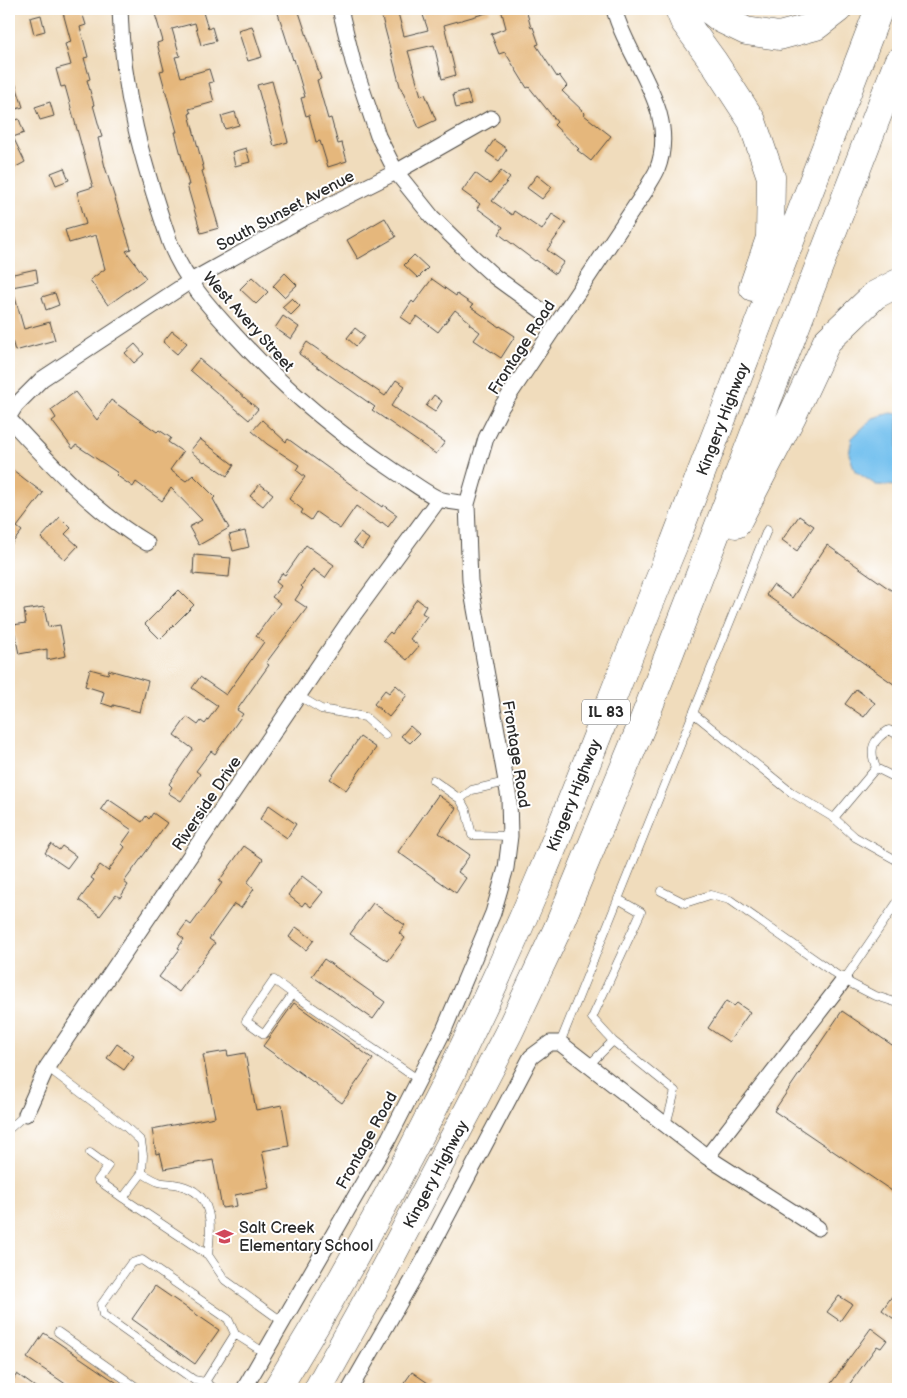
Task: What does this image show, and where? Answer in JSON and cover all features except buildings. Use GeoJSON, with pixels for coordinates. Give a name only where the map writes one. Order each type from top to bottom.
{"type":"FeatureCollection","features":[{"type":"Feature","properties":{"kind":"highway"},"geometry":{"type":"LineString","coordinates":[[674,544],[694,456],[770,238],[771,177],[752,121],[713,61],[684,22],[679,9]]}},
{"type":"Feature","properties":{"kind":"highway"},"geometry":{"type":"LineString","coordinates":[[708,9],[721,19],[746,31],[779,36],[816,26],[838,9]]}},
{"type":"Feature","properties":{"kind":"highway","name":"Kingery Highway"},"geometry":{"type":"LineString","coordinates":[[277,1389],[308,1339],[407,1160],[493,982],[544,868],[639,627],[674,544],[878,9]]}},
{"type":"Feature","properties":{"kind":"highway","name":"Kingery Highway"},"geometry":{"type":"LineString","coordinates":[[318,1389],[376,1285],[509,1032],[557,930],[641,727],[898,62]]}},
{"type":"Feature","properties":{"kind":"highway"},"geometry":{"type":"LineString","coordinates":[[641,727],[724,547],[792,416],[827,341],[875,295],[898,283]]}},
{"type":"Feature","properties":{"kind":"street","name":"West Avery Street"},"geometry":{"type":"LineString","coordinates":[[120,9],[125,75],[140,150],[175,258],[189,282],[218,317],[286,388],[349,439],[439,499],[467,504]]}},
{"type":"Feature","properties":{"kind":"street"},"geometry":{"type":"LineString","coordinates":[[340,9],[368,109],[378,136],[396,172],[432,216],[473,257],[495,277],[542,311]]}},
{"type":"Feature","properties":{"kind":"street","name":"Frontage Road"},"geometry":{"type":"LineString","coordinates":[[244,1389],[389,1138],[419,1080],[444,1030],[493,913],[506,868],[510,836],[509,798],[470,581],[467,504],[486,438],[502,406],[646,190],[657,169],[662,146],[661,121],[655,98],[627,42],[614,9]]}},
{"type":"Feature","properties":{"kind":"street","name":"South Sunset Avenue"},"geometry":{"type":"LineString","coordinates":[[9,418],[16,404],[42,379],[189,282],[302,219],[396,172],[491,118]]}},
{"type":"Feature","properties":{"kind":"street"},"geometry":{"type":"LineString","coordinates":[[9,418],[71,485],[128,532],[147,543]]}},
{"type":"Feature","properties":{"kind":"street","name":"Riverside Drive"},"geometry":{"type":"LineString","coordinates":[[26,1114],[47,1067],[347,624],[439,499]]}},
{"type":"Feature","properties":{"kind":"street"},"geometry":{"type":"LineString","coordinates":[[707,1157],[844,980]]}},
{"type":"Feature","properties":{"kind":"street"},"geometry":{"type":"LineString","coordinates":[[350,1389],[424,1260],[531,1057],[550,1042],[560,1043],[707,1157],[818,1228]]}},
{"type":"Feature","properties":{"kind":"lane"},"geometry":{"type":"LineString","coordinates":[[560,1043],[767,530]]}},
{"type":"Feature","properties":{"kind":"lane"},"geometry":{"type":"LineString","coordinates":[[299,696],[321,709],[365,717],[385,735]]}},
{"type":"Feature","properties":{"kind":"lane"},"geometry":{"type":"LineString","coordinates":[[693,713],[792,793],[834,818],[855,837],[898,861]]}},
{"type":"Feature","properties":{"kind":"lane"},"geometry":{"type":"LineString","coordinates":[[898,735],[889,730],[877,737],[872,748],[873,761],[876,768],[898,779]]}},
{"type":"Feature","properties":{"kind":"lane"},"geometry":{"type":"LineString","coordinates":[[834,818],[876,768]]}},
{"type":"Feature","properties":{"kind":"lane"},"geometry":{"type":"LineString","coordinates":[[433,780],[460,799],[466,810],[472,835],[510,836]]}},
{"type":"Feature","properties":{"kind":"lane"},"geometry":{"type":"LineString","coordinates":[[460,799],[472,790],[506,782]]}},
{"type":"Feature","properties":{"kind":"lane"},"geometry":{"type":"LineString","coordinates":[[662,890],[685,903],[710,894],[730,900],[844,980],[873,996],[898,1002]]}},
{"type":"Feature","properties":{"kind":"lane"},"geometry":{"type":"LineString","coordinates":[[618,899],[641,912],[592,1018],[613,1041],[675,1091],[666,1125]]}},
{"type":"Feature","properties":{"kind":"lane"},"geometry":{"type":"LineString","coordinates":[[844,980],[898,901]]}},
{"type":"Feature","properties":{"kind":"lane"},"geometry":{"type":"LineString","coordinates":[[293,994],[264,1034],[246,1021],[274,980],[419,1080]]}},
{"type":"Feature","properties":{"kind":"lane"},"geometry":{"type":"LineString","coordinates":[[589,1065],[613,1041]]}},
{"type":"Feature","properties":{"kind":"lane"},"geometry":{"type":"LineString","coordinates":[[47,1067],[126,1126],[141,1141],[143,1156],[142,1172],[123,1198]]}},
{"type":"Feature","properties":{"kind":"lane","name":"Riverside Drive"},"geometry":{"type":"LineString","coordinates":[[9,1130],[26,1114]]}},
{"type":"Feature","properties":{"kind":"lane"},"geometry":{"type":"LineString","coordinates":[[90,1153],[108,1166],[98,1180],[208,1255],[225,1280],[283,1322]]}},
{"type":"Feature","properties":{"kind":"lane"},"geometry":{"type":"LineString","coordinates":[[142,1172],[157,1181],[179,1185],[195,1191],[206,1206],[211,1226],[208,1255]]}},
{"type":"Feature","properties":{"kind":"lane"},"geometry":{"type":"LineString","coordinates":[[216,1389],[205,1382],[194,1380],[103,1315],[101,1305],[131,1263],[142,1260],[228,1319],[235,1334],[265,1354]]}},
{"type":"Feature","properties":{"kind":"lane"},"geometry":{"type":"LineString","coordinates":[[58,1332],[139,1389]]}},
{"type":"Feature","properties":{"kind":"lane"},"geometry":{"type":"LineString","coordinates":[[205,1382],[235,1334]]}},
{"type":"Feature","properties":{"kind":"water"},"geometry":{"type":"Polygon","coordinates":[[[891,413],[898,414],[898,486],[876,485],[855,471],[849,454],[852,438],[873,418],[891,413]]]}},
{"type":"Feature","properties":{"kind":"place","name":"Salt Creek Elementary School"},"geometry":{"type":"Point","coordinates":[225,1236]}}]}
